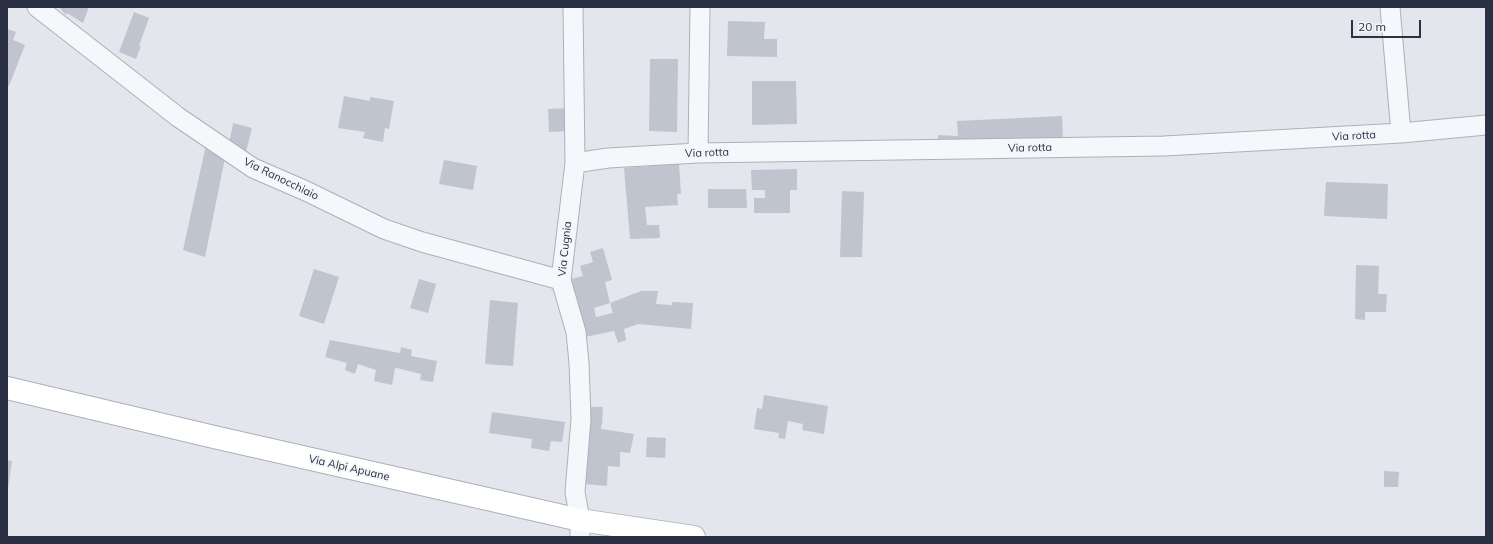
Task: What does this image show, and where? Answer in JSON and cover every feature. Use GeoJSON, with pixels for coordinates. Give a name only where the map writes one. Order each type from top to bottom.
{"type":"FeatureCollection","features":[{"type":"Feature","properties":{"kind":"main road","name":"Via Alpi Apuane"},"geometry":{"type":"LineString","coordinates":[[7,388],[222,439],[580,528],[694,537]]}},
{"type":"Feature","properties":{"kind":"street","name":"Via Ranocchiaio"},"geometry":{"type":"LineString","coordinates":[[37,7],[178,117],[253,168],[306,191],[384,229],[422,242],[561,280]]}},
{"type":"Feature","properties":{"kind":"street","name":"Via Cugnia"},"geometry":{"type":"LineString","coordinates":[[573,7],[575,163],[561,280],[576,332],[579,363],[581,419],[575,492],[580,528]]}},
{"type":"Feature","properties":{"kind":"street"},"geometry":{"type":"LineString","coordinates":[[698,153],[700,7]]}},
{"type":"Feature","properties":{"kind":"street"},"geometry":{"type":"LineString","coordinates":[[1390,7],[1401,133]]}},
{"type":"Feature","properties":{"kind":"street","name":"Via rotta"},"geometry":{"type":"LineString","coordinates":[[575,163],[608,158],[698,153],[1164,146],[1401,133],[1486,125]]}},
{"type":"Feature","properties":{"kind":"building"},"geometry":{"type":"Polygon","coordinates":[[[59,7],[89,7],[83,23],[67,13],[66,15],[59,7]]]}},
{"type":"Feature","properties":{"kind":"building"},"geometry":{"type":"Polygon","coordinates":[[[134,12],[149,18],[136,59],[119,52],[134,12]]]}},
{"type":"Feature","properties":{"kind":"building"},"geometry":{"type":"Polygon","coordinates":[[[728,21],[765,22],[764,39],[777,39],[777,57],[727,56],[728,21]]]}},
{"type":"Feature","properties":{"kind":"building"},"geometry":{"type":"Polygon","coordinates":[[[7,29],[16,32],[13,40],[25,45],[9,86],[7,85],[7,29]]]}},
{"type":"Feature","properties":{"kind":"building"},"geometry":{"type":"Polygon","coordinates":[[[650,59],[678,59],[677,132],[649,131],[650,59]]]}},
{"type":"Feature","properties":{"kind":"building"},"geometry":{"type":"Polygon","coordinates":[[[752,81],[796,81],[797,124],[752,125],[752,81]]]}},
{"type":"Feature","properties":{"kind":"building"},"geometry":{"type":"Polygon","coordinates":[[[344,96],[370,101],[370,97],[394,101],[389,129],[385,128],[383,142],[363,138],[365,132],[338,128],[344,96]]]}},
{"type":"Feature","properties":{"kind":"building"},"geometry":{"type":"Polygon","coordinates":[[[567,108],[568,131],[549,132],[548,109],[567,108]]]}},
{"type":"Feature","properties":{"kind":"building"},"geometry":{"type":"Polygon","coordinates":[[[1062,116],[1063,140],[938,144],[938,135],[958,136],[957,121],[1062,116]]]}},
{"type":"Feature","properties":{"kind":"building"},"geometry":{"type":"Polygon","coordinates":[[[233,123],[252,128],[246,152],[229,145],[233,123]]]}},
{"type":"Feature","properties":{"kind":"building"},"geometry":{"type":"Polygon","coordinates":[[[206,145],[225,158],[205,257],[183,250],[206,145]]]}},
{"type":"Feature","properties":{"kind":"building"},"geometry":{"type":"Polygon","coordinates":[[[444,160],[477,166],[473,190],[439,184],[444,160]]]}},
{"type":"Feature","properties":{"kind":"building"},"geometry":{"type":"Polygon","coordinates":[[[679,164],[681,194],[677,194],[678,205],[645,207],[647,225],[659,225],[660,238],[630,239],[624,168],[679,164]]]}},
{"type":"Feature","properties":{"kind":"building"},"geometry":{"type":"Polygon","coordinates":[[[797,169],[797,190],[790,190],[790,213],[754,213],[754,198],[765,198],[765,190],[752,190],[751,170],[797,169]]]}},
{"type":"Feature","properties":{"kind":"building"},"geometry":{"type":"Polygon","coordinates":[[[1326,182],[1388,184],[1387,219],[1324,216],[1326,182]]]}},
{"type":"Feature","properties":{"kind":"building"},"geometry":{"type":"Polygon","coordinates":[[[708,189],[746,189],[747,208],[708,208],[708,189]]]}},
{"type":"Feature","properties":{"kind":"building"},"geometry":{"type":"Polygon","coordinates":[[[842,191],[864,192],[862,257],[840,257],[842,191]]]}},
{"type":"Feature","properties":{"kind":"building"},"geometry":{"type":"Polygon","coordinates":[[[603,248],[612,280],[605,282],[610,303],[641,291],[658,291],[656,304],[672,305],[672,302],[693,303],[691,329],[638,324],[624,329],[626,340],[618,343],[614,331],[585,337],[571,279],[583,276],[580,266],[593,262],[590,252],[603,248]],[[610,303],[594,308],[596,317],[613,313],[610,303]]]}},
{"type":"Feature","properties":{"kind":"building"},"geometry":{"type":"Polygon","coordinates":[[[1356,265],[1379,266],[1378,294],[1387,294],[1386,312],[1365,312],[1365,320],[1355,319],[1356,265]]]}},
{"type":"Feature","properties":{"kind":"building"},"geometry":{"type":"Polygon","coordinates":[[[314,269],[339,277],[324,324],[299,316],[314,269]]]}},
{"type":"Feature","properties":{"kind":"building"},"geometry":{"type":"Polygon","coordinates":[[[419,279],[436,284],[428,313],[410,308],[419,279]]]}},
{"type":"Feature","properties":{"kind":"building"},"geometry":{"type":"Polygon","coordinates":[[[490,300],[518,303],[513,366],[485,364],[490,300]]]}},
{"type":"Feature","properties":{"kind":"building"},"geometry":{"type":"Polygon","coordinates":[[[330,340],[400,353],[401,347],[412,350],[411,356],[437,361],[433,382],[420,380],[421,374],[397,368],[395,368],[392,385],[374,381],[376,370],[358,364],[355,374],[345,370],[347,363],[325,357],[330,340]]]}},
{"type":"Feature","properties":{"kind":"building"},"geometry":{"type":"Polygon","coordinates":[[[764,395],[828,406],[824,434],[802,430],[803,424],[788,421],[785,439],[778,438],[779,433],[754,429],[757,408],[762,409],[764,395]]]}},
{"type":"Feature","properties":{"kind":"building"},"geometry":{"type":"Polygon","coordinates":[[[587,407],[603,407],[601,429],[634,434],[630,453],[620,452],[620,467],[608,466],[607,486],[585,484],[587,407]]]}},
{"type":"Feature","properties":{"kind":"building"},"geometry":{"type":"Polygon","coordinates":[[[492,412],[565,422],[562,442],[551,441],[549,451],[531,448],[532,439],[489,433],[492,412]]]}},
{"type":"Feature","properties":{"kind":"building"},"geometry":{"type":"Polygon","coordinates":[[[647,437],[666,438],[665,458],[646,457],[647,437]]]}},
{"type":"Feature","properties":{"kind":"building"},"geometry":{"type":"Polygon","coordinates":[[[7,460],[12,461],[8,489],[7,489],[7,460]]]}},
{"type":"Feature","properties":{"kind":"building"},"geometry":{"type":"Polygon","coordinates":[[[1384,471],[1399,472],[1398,487],[1384,487],[1384,471]]]}}]}
